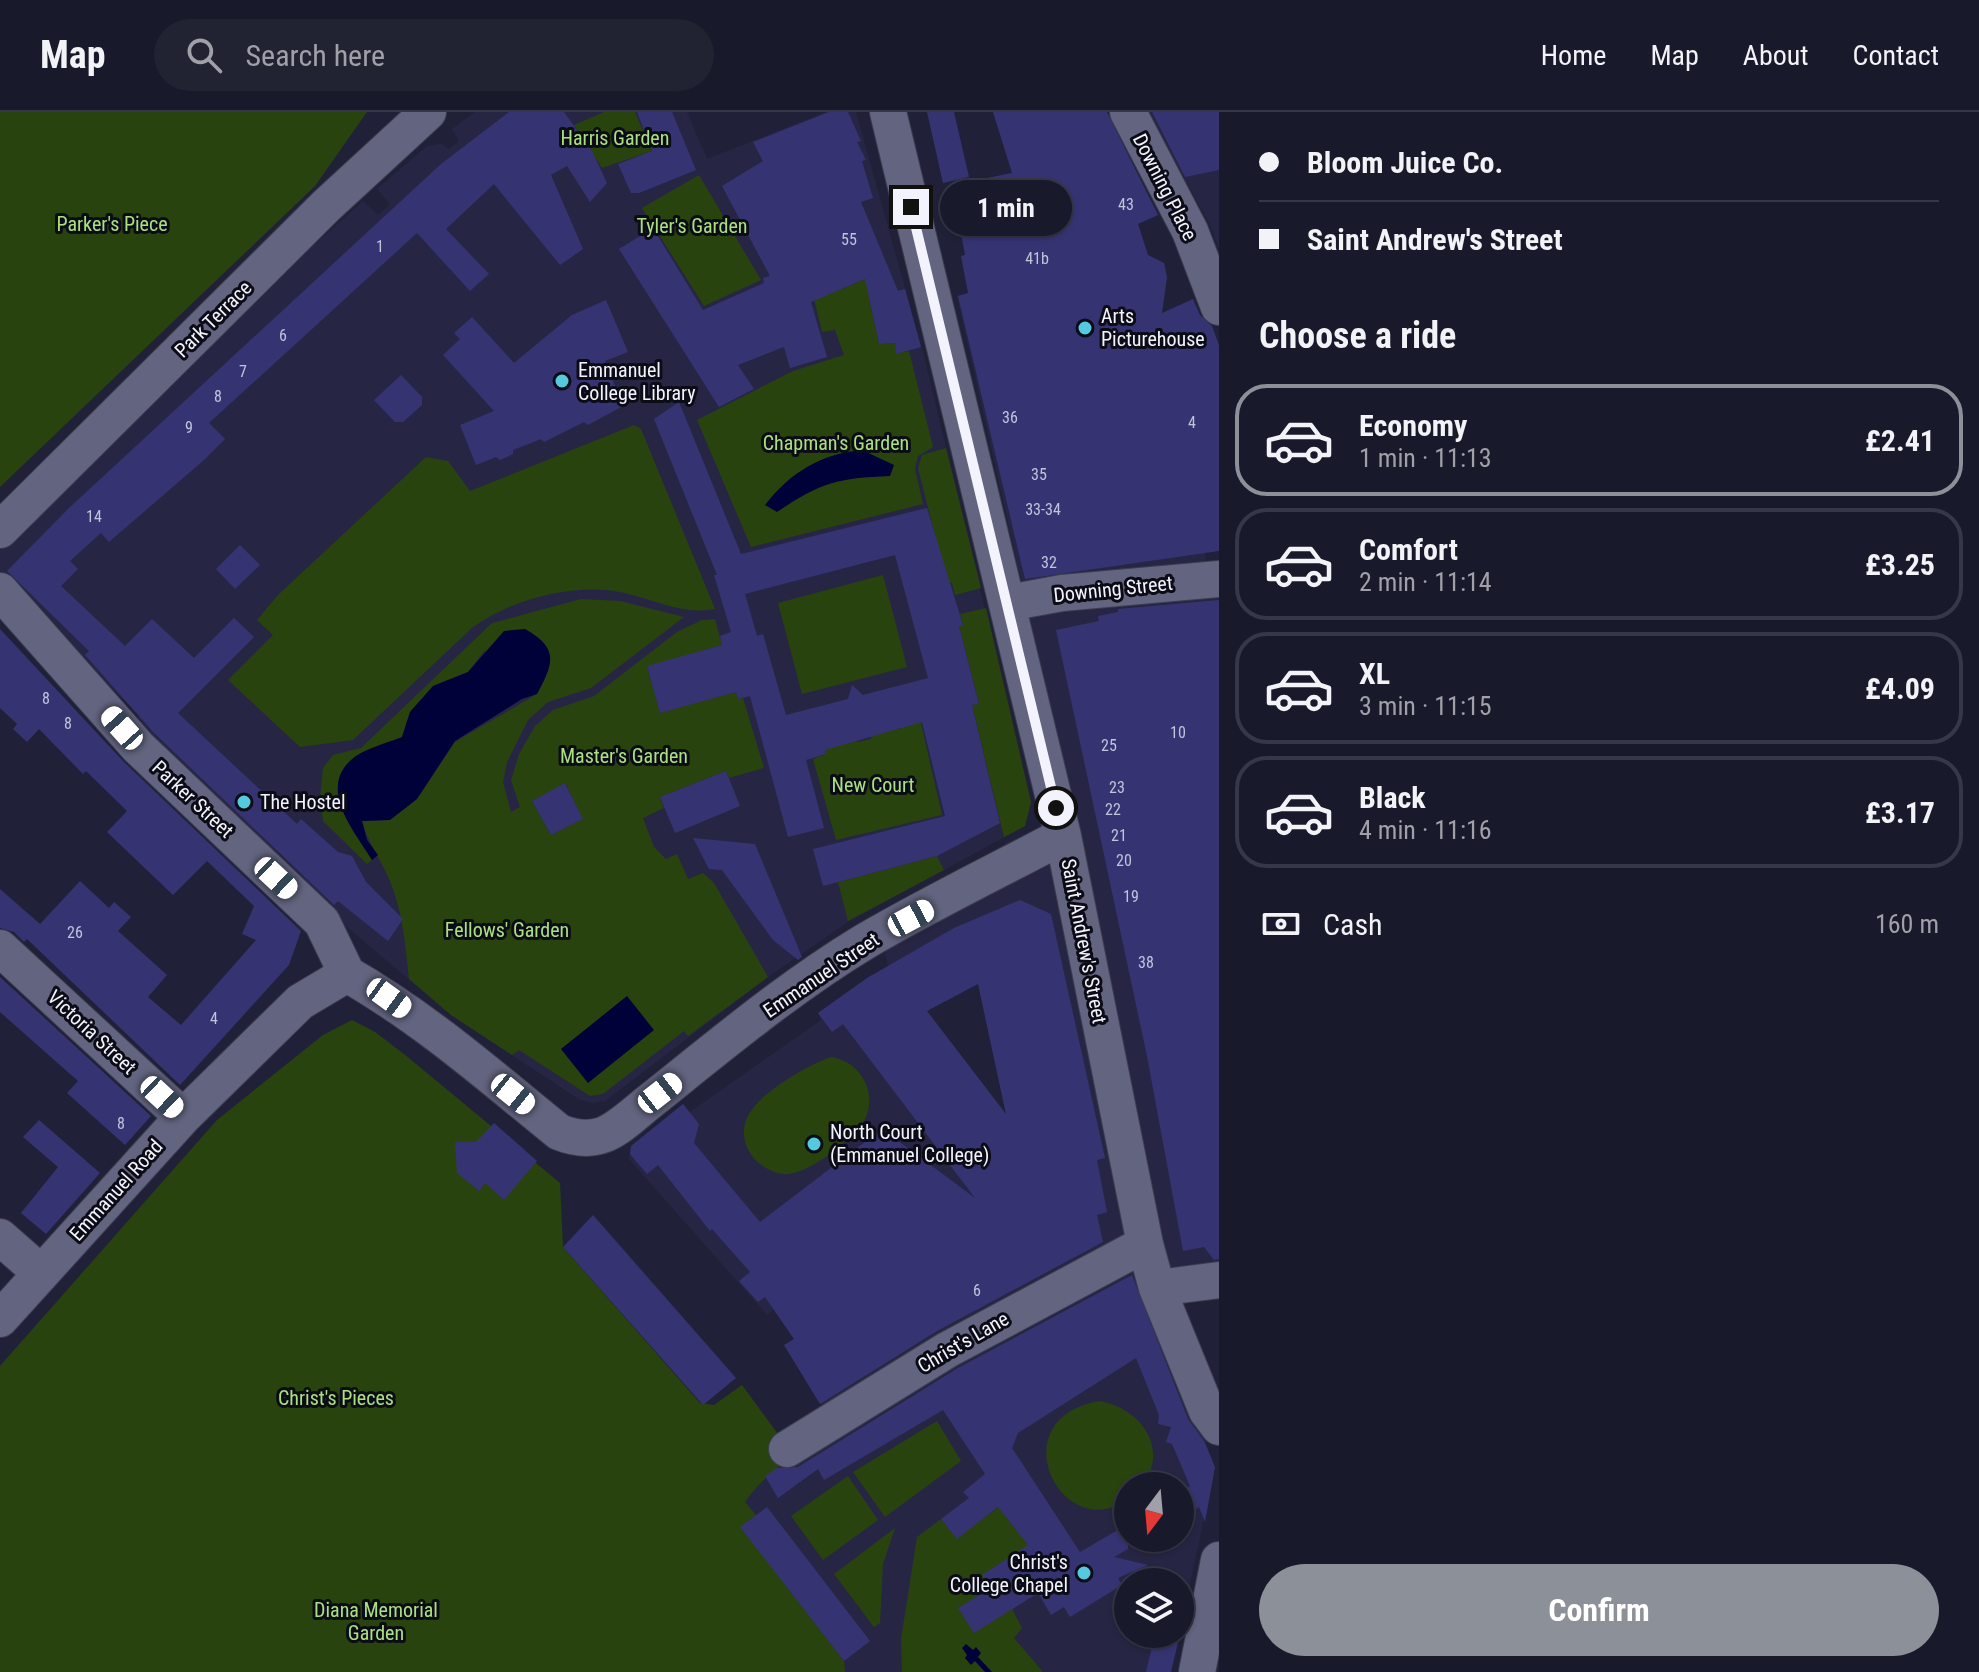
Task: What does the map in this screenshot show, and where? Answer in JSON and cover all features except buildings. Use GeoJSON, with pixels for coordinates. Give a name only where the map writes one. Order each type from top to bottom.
{"type":"FeatureCollection","features":[{"type":"Feature","properties":{"kind":"street","name":"Park Terrace"},"geometry":{"type":"LineString","coordinates":[[0,530],[326,206],[428,112]]}},
{"type":"Feature","properties":{"kind":"street","name":"Downing Place"},"geometry":{"type":"LineString","coordinates":[[1128,112],[1190,231],[1219,307]]}},
{"type":"Feature","properties":{"kind":"street","name":"Saint Andrew's Street"},"geometry":{"type":"LineString","coordinates":[[888,114],[1063,836],[1145,1244],[1157,1288],[1207,1411],[1219,1427]]}},
{"type":"Feature","properties":{"kind":"street","name":"Downing Street"},"geometry":{"type":"LineString","coordinates":[[1008,603],[1062,593],[1219,579]]}},
{"type":"Feature","properties":{"kind":"street","name":"Parker Street"},"geometry":{"type":"LineString","coordinates":[[0,591],[138,747],[322,922],[347,974]]}},
{"type":"Feature","properties":{"kind":"street","name":"Emmanuel Street"},"geometry":{"type":"LineString","coordinates":[[347,974],[389,998],[443,1037],[559,1132],[578,1140],[595,1140],[613,1130],[707,1056],[864,943],[1063,836]]}},
{"type":"Feature","properties":{"kind":"street","name":"Victoria Street"},"geometry":{"type":"LineString","coordinates":[[0,948],[183,1117]]}},
{"type":"Feature","properties":{"kind":"street","name":"Emmanuel Road"},"geometry":{"type":"LineString","coordinates":[[0,1319],[183,1117],[300,1002],[347,974]]}},
{"type":"Feature","properties":{"kind":"street"},"geometry":{"type":"LineString","coordinates":[[0,1237],[41,1273]]}},
{"type":"Feature","properties":{"kind":"street","name":"Christ's Lane"},"geometry":{"type":"LineString","coordinates":[[787,1449],[947,1350],[1145,1244]]}},
{"type":"Feature","properties":{"kind":"street"},"geometry":{"type":"LineString","coordinates":[[1157,1288],[1219,1280]]}},
{"type":"Feature","properties":{"kind":"street"},"geometry":{"type":"LineString","coordinates":[[1197,1672],[1219,1560]]}},
{"type":"Feature","properties":{"kind":"shaded area"},"geometry":{"type":"Polygon","coordinates":[[[475,112],[687,112],[707,159],[826,112],[856,112],[925,360],[1031,802],[1025,826],[848,922],[768,977],[605,1101],[593,1103],[580,1100],[451,1015],[328,911],[136,722],[139,715],[0,579],[0,548],[217,332],[363,201],[378,215],[390,204],[377,189],[427,146],[442,144],[449,149],[459,141],[452,129],[475,112]]]}},
{"type":"Feature","properties":{"kind":"shaded area"},"geometry":{"type":"Polygon","coordinates":[[[1148,112],[1219,112],[1219,249],[1211,227],[1148,112]]]}},
{"type":"Feature","properties":{"kind":"shaded area"},"geometry":{"type":"Polygon","coordinates":[[[1056,275],[1196,472],[1210,596],[1219,596],[1219,1277],[1168,1268],[1189,1414],[1194,1426],[1198,1425],[1201,1430],[1215,1467],[1193,1568],[1114,1568],[1114,1648],[1176,1648],[1171,1672],[618,1672],[753,1489],[765,1476],[806,1448],[824,1410],[784,1345],[794,1339],[779,1317],[813,1278],[767,1315],[629,1159],[631,1146],[683,1104],[690,1112],[821,1020],[818,1013],[873,974],[998,1142],[956,1175],[1011,1138],[985,1017],[1011,1011],[1003,971],[924,1012],[888,967],[884,946],[1079,837],[957,296],[1056,275]]]}},
{"type":"Feature","properties":{"kind":"shaded area"},"geometry":{"type":"Polygon","coordinates":[[[862,450],[894,465],[890,476],[856,478],[830,484],[805,494],[777,512],[765,505],[785,483],[807,467],[833,456],[862,450]]]}},
{"type":"Feature","properties":{"kind":"shaded area"},"geometry":{"type":"Polygon","coordinates":[[[525,629],[544,643],[550,657],[550,665],[537,694],[522,699],[455,741],[417,799],[390,820],[362,821],[367,840],[378,855],[372,860],[343,811],[338,784],[342,772],[351,760],[362,753],[402,737],[410,712],[433,686],[468,672],[504,631],[525,629]]]}},
{"type":"Feature","properties":{"kind":"shaded area"},"geometry":{"type":"Polygon","coordinates":[[[627,996],[654,1030],[588,1083],[561,1049],[627,996]]]}},
{"type":"Feature","properties":{"kind":"shaded area"},"geometry":{"type":"Polygon","coordinates":[[[966,1644],[973,1650],[976,1647],[981,1653],[978,1657],[992,1672],[985,1672],[975,1661],[971,1665],[962,1648],[966,1644]]]}},
{"type":"Feature","properties":{"kind":"green space","name":"Parker's Piece"},"geometry":{"type":"Polygon","coordinates":[[[0,112],[367,112],[315,186],[0,487],[0,112]]]}},
{"type":"Feature","properties":{"kind":"green space","name":"Harris Garden"},"geometry":{"type":"Polygon","coordinates":[[[604,112],[635,112],[652,151],[602,168],[574,125],[604,112]]]}},
{"type":"Feature","properties":{"kind":"green space","name":"Tyler's Garden"},"geometry":{"type":"Polygon","coordinates":[[[699,175],[761,280],[704,306],[642,208],[699,175]]]}},
{"type":"Feature","properties":{"kind":"green space","name":"Chapman's Garden"},"geometry":{"type":"Polygon","coordinates":[[[831,262],[842,289],[886,270],[869,298],[879,344],[895,343],[897,353],[909,351],[933,447],[918,456],[915,469],[923,504],[751,547],[697,420],[793,371],[844,355],[835,330],[822,332],[806,266],[831,262]]]}},
{"type":"Feature","properties":{"kind":"green space"},"geometry":{"type":"Polygon","coordinates":[[[634,425],[641,429],[715,609],[680,608],[606,590],[566,592],[525,601],[473,627],[353,740],[300,747],[228,680],[273,635],[257,620],[278,595],[426,457],[448,461],[470,491],[634,425]]]}},
{"type":"Feature","properties":{"kind":"green space"},"geometry":{"type":"Polygon","coordinates":[[[946,448],[981,588],[955,595],[952,583],[947,583],[918,468],[922,455],[946,448]]]}},
{"type":"Feature","properties":{"kind":"green space"},"geometry":{"type":"Polygon","coordinates":[[[883,575],[907,667],[802,694],[778,603],[883,575]]]}},
{"type":"Feature","properties":{"kind":"green space"},"geometry":{"type":"Polygon","coordinates":[[[581,599],[620,601],[684,617],[591,688],[548,702],[528,720],[507,762],[503,782],[511,812],[520,807],[511,780],[519,754],[535,726],[553,710],[594,696],[677,632],[702,620],[715,619],[722,645],[647,667],[660,712],[736,692],[738,699],[743,698],[764,768],[729,778],[726,771],[660,797],[664,808],[643,818],[654,847],[666,859],[677,854],[688,879],[703,873],[714,883],[768,977],[688,1036],[684,1031],[603,1094],[590,1096],[519,1050],[512,1055],[451,1015],[409,979],[397,903],[362,821],[390,820],[417,799],[455,742],[537,694],[485,650],[468,672],[433,686],[410,712],[402,737],[376,748],[342,810],[372,860],[367,864],[323,821],[320,799],[323,768],[333,755],[361,748],[492,623],[581,599]],[[566,784],[532,801],[551,835],[582,819],[566,784]]]}},
{"type":"Feature","properties":{"kind":"green space"},"geometry":{"type":"Polygon","coordinates":[[[986,608],[1031,802],[1025,826],[1004,837],[972,705],[979,703],[959,626],[963,624],[960,614],[986,608]]]}},
{"type":"Feature","properties":{"kind":"green space","name":"New Court"},"geometry":{"type":"Polygon","coordinates":[[[920,719],[942,815],[836,840],[813,759],[826,754],[823,744],[853,736],[857,742],[871,739],[872,731],[900,729],[901,724],[920,719]]]}},
{"type":"Feature","properties":{"kind":"green space"},"geometry":{"type":"Polygon","coordinates":[[[937,856],[944,870],[848,921],[838,882],[937,856]]]}},
{"type":"Feature","properties":{"kind":"green space","name":"Christ's Pieces"},"geometry":{"type":"Polygon","coordinates":[[[352,1020],[375,1032],[404,1054],[560,1183],[563,1247],[700,1403],[714,1405],[742,1385],[794,1456],[750,1495],[745,1502],[756,1515],[741,1527],[844,1661],[845,1672],[0,1672],[0,1366],[217,1120],[323,1035],[352,1020]]]}},
{"type":"Feature","properties":{"kind":"green space"},"geometry":{"type":"Polygon","coordinates":[[[831,1057],[850,1064],[863,1078],[869,1097],[866,1117],[842,1145],[817,1163],[783,1174],[763,1166],[745,1142],[746,1121],[751,1111],[788,1079],[831,1057]]]}},
{"type":"Feature","properties":{"kind":"green space"},"geometry":{"type":"Polygon","coordinates":[[[1099,1401],[1114,1405],[1138,1421],[1152,1444],[1150,1472],[1114,1472],[1114,1505],[1103,1509],[1081,1506],[1063,1493],[1050,1474],[1046,1452],[1052,1430],[1069,1412],[1099,1401]]]}},
{"type":"Feature","properties":{"kind":"green space"},"geometry":{"type":"Polygon","coordinates":[[[937,1421],[961,1461],[885,1517],[853,1472],[937,1421]]]}},
{"type":"Feature","properties":{"kind":"green space"},"geometry":{"type":"Polygon","coordinates":[[[848,1476],[878,1520],[823,1560],[791,1516],[848,1476]]]}},
{"type":"Feature","properties":{"kind":"green space"},"geometry":{"type":"Polygon","coordinates":[[[1004,1503],[1006,1517],[1046,1563],[1002,1562],[983,1575],[991,1588],[959,1608],[1012,1609],[1022,1628],[1014,1638],[1043,1672],[902,1672],[901,1639],[917,1537],[941,1519],[957,1538],[1004,1503]]]}},
{"type":"Feature","properties":{"kind":"green space"},"geometry":{"type":"Polygon","coordinates":[[[895,1528],[883,1564],[880,1623],[874,1627],[834,1574],[895,1528]]]}},
{"type":"Feature","properties":{"kind":"place","name":"Arts Picturehouse"},"geometry":{"type":"Point","coordinates":[1085,328]}},
{"type":"Feature","properties":{"kind":"place","name":"Emmanuel College Library"},"geometry":{"type":"Point","coordinates":[562,381]}},
{"type":"Feature","properties":{"kind":"place","name":"The Hostel"},"geometry":{"type":"Point","coordinates":[244,802]}},
{"type":"Feature","properties":{"kind":"place","name":"North Court (Emmanuel College)"},"geometry":{"type":"Point","coordinates":[814,1144]}},
{"type":"Feature","properties":{"kind":"place","name":"Christ's College Chapel"},"geometry":{"type":"Point","coordinates":[1084,1573]}},
{"type":"Feature","properties":{"kind":"route"},"geometry":{"type":"LineString","coordinates":[[911,207],[1056,808]]}},
{"type":"Feature","properties":{"kind":"park label","name":"Master's Garden"},"geometry":{"type":"Point","coordinates":[624,756]}},
{"type":"Feature","properties":{"kind":"park label","name":"Fellows' Garden"},"geometry":{"type":"Point","coordinates":[507,930]}},
{"type":"Feature","properties":{"kind":"park label","name":"Diana Memorial Garden"},"geometry":{"type":"Point","coordinates":[376,1622]}}]}
